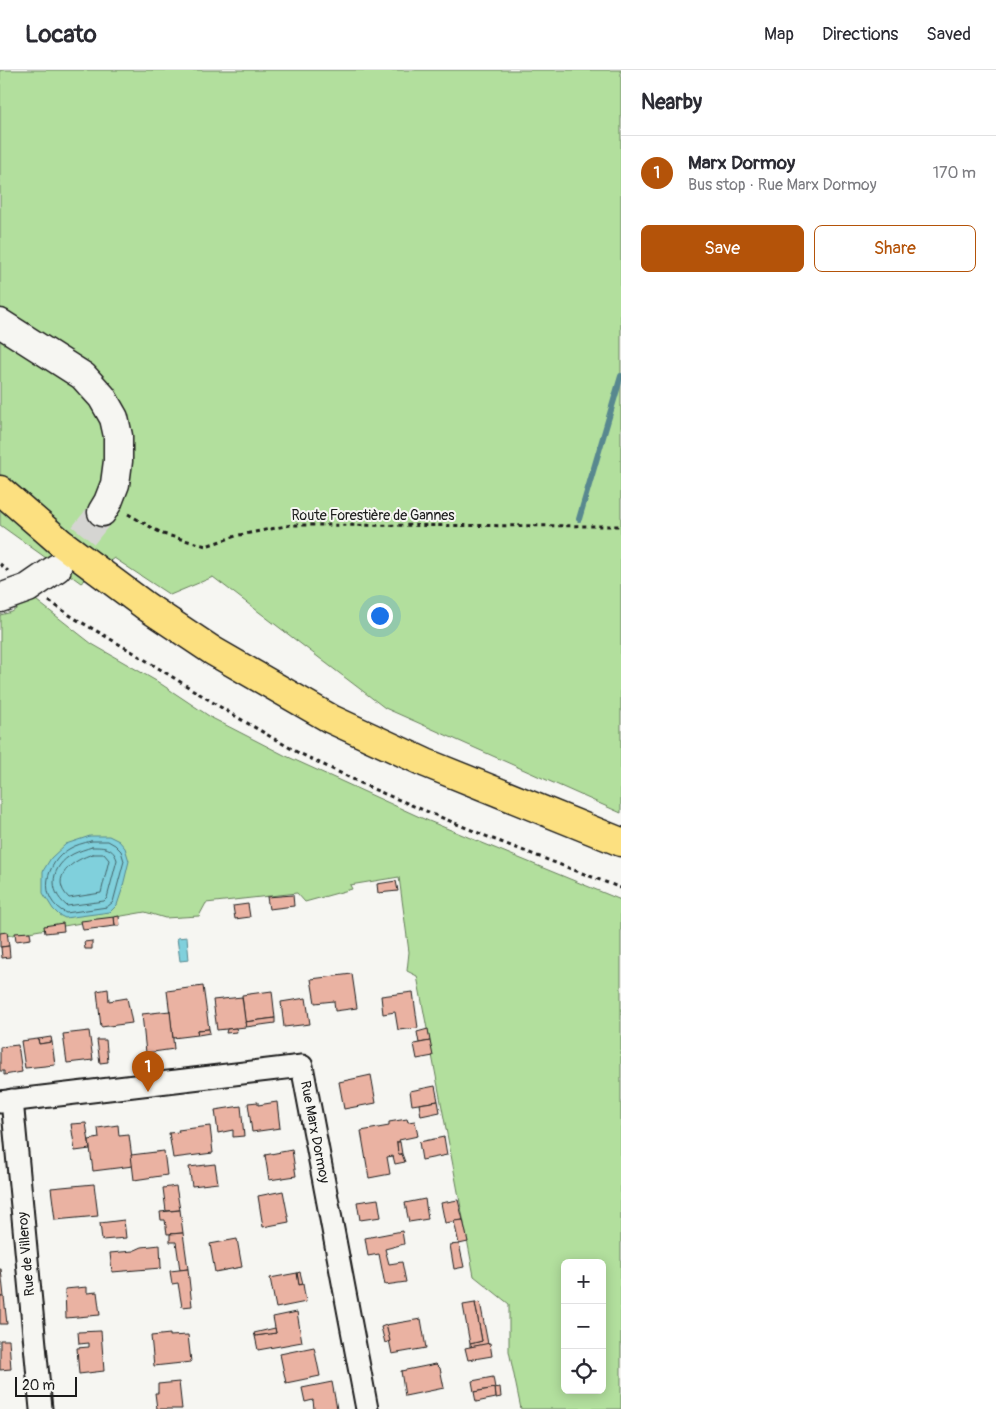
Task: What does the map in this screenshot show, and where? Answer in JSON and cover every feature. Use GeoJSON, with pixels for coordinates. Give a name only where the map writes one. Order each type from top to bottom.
{"type":"FeatureCollection","features":[{"type":"Feature","properties":{"kind":"main road"},"geometry":{"type":"LineString","coordinates":[[0,323],[83,376],[102,397],[114,418],[118,436],[117,469],[114,484],[105,507]]}},
{"type":"Feature","properties":{"kind":"main road"},"geometry":{"type":"LineString","coordinates":[[0,490],[61,543],[146,607],[213,651],[331,719],[426,763],[621,842]]}},
{"type":"Feature","properties":{"kind":"main road"},"geometry":{"type":"LineString","coordinates":[[0,598],[28,588],[57,568]]}},
{"type":"Feature","properties":{"kind":"street","name":"Rue Marx Dormoy"},"geometry":{"type":"LineString","coordinates":[[6,1101],[302,1066],[367,1409]]}},
{"type":"Feature","properties":{"kind":"street","name":"Rue de Villeroy"},"geometry":{"type":"LineString","coordinates":[[6,1101],[41,1409]]}},
{"type":"Feature","properties":{"kind":"path","name":"Route Forestière de Gannes"},"geometry":{"type":"LineString","coordinates":[[105,507],[163,534],[206,546],[239,535],[290,525],[621,526]]}},
{"type":"Feature","properties":{"kind":"path"},"geometry":{"type":"LineString","coordinates":[[28,588],[74,618],[131,650],[230,713],[297,752],[381,793],[621,888]]}},
{"type":"Feature","properties":{"kind":"green space"},"geometry":{"type":"Polygon","coordinates":[[[0,70],[621,70],[621,813],[385,708],[213,577],[170,595],[114,558],[81,583],[0,525],[0,70]]]}},
{"type":"Feature","properties":{"kind":"green space"},"geometry":{"type":"Polygon","coordinates":[[[32,597],[92,644],[158,682],[212,718],[284,755],[424,819],[621,900],[621,1409],[521,1409],[509,1351],[509,1304],[474,1276],[417,976],[407,971],[409,952],[399,877],[350,885],[352,889],[305,902],[297,893],[206,903],[199,916],[165,918],[145,912],[0,937],[0,615],[12,612],[32,597]]]}},
{"type":"Feature","properties":{"kind":"water"},"geometry":{"type":"Polygon","coordinates":[[[90,836],[109,836],[119,841],[125,848],[129,861],[122,890],[117,905],[110,912],[65,918],[53,909],[43,893],[43,871],[51,858],[66,844],[90,836]]]}},
{"type":"Feature","properties":{"kind":"water"},"geometry":{"type":"Polygon","coordinates":[[[187,937],[189,960],[180,961],[177,938],[187,937]]]}},
{"type":"Feature","properties":{"kind":"building"},"geometry":{"type":"Polygon","coordinates":[[[396,881],[398,891],[378,893],[377,884],[396,881]]]}},
{"type":"Feature","properties":{"kind":"building"},"geometry":{"type":"Polygon","coordinates":[[[293,895],[294,906],[269,909],[267,897],[293,895]]]}},
{"type":"Feature","properties":{"kind":"building"},"geometry":{"type":"Polygon","coordinates":[[[248,904],[250,917],[235,919],[233,906],[248,904]]]}},
{"type":"Feature","properties":{"kind":"building"},"geometry":{"type":"Polygon","coordinates":[[[119,916],[120,926],[115,926],[114,917],[119,916]]]}},
{"type":"Feature","properties":{"kind":"building"},"geometry":{"type":"Polygon","coordinates":[[[114,917],[115,926],[83,930],[81,921],[114,917]]]}},
{"type":"Feature","properties":{"kind":"building"},"geometry":{"type":"Polygon","coordinates":[[[63,923],[64,931],[45,933],[44,926],[63,923]]]}},
{"type":"Feature","properties":{"kind":"building"},"geometry":{"type":"Polygon","coordinates":[[[7,932],[9,946],[0,947],[0,933],[7,932]]]}},
{"type":"Feature","properties":{"kind":"building"},"geometry":{"type":"Polygon","coordinates":[[[30,932],[31,939],[16,941],[15,933],[30,932]]]}},
{"type":"Feature","properties":{"kind":"building"},"geometry":{"type":"Polygon","coordinates":[[[92,941],[92,949],[85,949],[84,942],[92,941]]]}},
{"type":"Feature","properties":{"kind":"building"},"geometry":{"type":"Polygon","coordinates":[[[9,946],[10,957],[2,958],[1,947],[9,946]]]}},
{"type":"Feature","properties":{"kind":"building"},"geometry":{"type":"Polygon","coordinates":[[[352,974],[357,1008],[335,1011],[334,1001],[315,1003],[311,979],[352,974]]]}},
{"type":"Feature","properties":{"kind":"building"},"geometry":{"type":"Polygon","coordinates":[[[203,986],[209,1029],[197,1030],[198,1035],[173,1038],[167,991],[203,986]]]}},
{"type":"Feature","properties":{"kind":"building"},"geometry":{"type":"Polygon","coordinates":[[[108,989],[109,1001],[127,998],[132,1023],[101,1027],[97,991],[108,989]]]}},
{"type":"Feature","properties":{"kind":"building"},"geometry":{"type":"Polygon","coordinates":[[[272,991],[275,1018],[245,1022],[242,995],[272,991]]]}},
{"type":"Feature","properties":{"kind":"building"},"geometry":{"type":"Polygon","coordinates":[[[413,992],[418,1028],[398,1030],[395,1012],[383,1014],[381,996],[413,992]]]}},
{"type":"Feature","properties":{"kind":"building"},"geometry":{"type":"Polygon","coordinates":[[[242,997],[246,1027],[217,1030],[213,1000],[242,997]]]}},
{"type":"Feature","properties":{"kind":"building"},"geometry":{"type":"Polygon","coordinates":[[[306,998],[310,1024],[284,1027],[281,1002],[306,998]]]}},
{"type":"Feature","properties":{"kind":"building"},"geometry":{"type":"Polygon","coordinates":[[[170,1011],[174,1049],[146,1053],[142,1014],[170,1011]]]}},
{"type":"Feature","properties":{"kind":"building"},"geometry":{"type":"Polygon","coordinates":[[[275,1018],[275,1023],[246,1027],[245,1022],[275,1018]]]}},
{"type":"Feature","properties":{"kind":"building"},"geometry":{"type":"Polygon","coordinates":[[[236,1028],[237,1032],[226,1033],[227,1029],[236,1028]]]}},
{"type":"Feature","properties":{"kind":"building"},"geometry":{"type":"Polygon","coordinates":[[[209,1029],[210,1033],[198,1035],[197,1030],[209,1029]]]}},
{"type":"Feature","properties":{"kind":"building"},"geometry":{"type":"Polygon","coordinates":[[[428,1029],[430,1041],[419,1043],[417,1032],[428,1029]]]}},
{"type":"Feature","properties":{"kind":"building"},"geometry":{"type":"Polygon","coordinates":[[[89,1031],[93,1060],[67,1063],[63,1034],[89,1031]]]}},
{"type":"Feature","properties":{"kind":"building"},"geometry":{"type":"Polygon","coordinates":[[[51,1037],[52,1042],[39,1044],[38,1039],[51,1037]]]}},
{"type":"Feature","properties":{"kind":"building"},"geometry":{"type":"Polygon","coordinates":[[[38,1039],[39,1044],[52,1042],[55,1065],[25,1068],[21,1041],[38,1039]]]}},
{"type":"Feature","properties":{"kind":"building"},"geometry":{"type":"Polygon","coordinates":[[[97,1040],[106,1040],[108,1062],[100,1063],[97,1040]]]}},
{"type":"Feature","properties":{"kind":"building"},"geometry":{"type":"Polygon","coordinates":[[[430,1041],[433,1056],[417,1059],[414,1044],[430,1041]]]}},
{"type":"Feature","properties":{"kind":"building"},"geometry":{"type":"Polygon","coordinates":[[[18,1045],[22,1072],[4,1075],[4,1071],[0,1071],[0,1047],[18,1045]]]}},
{"type":"Feature","properties":{"kind":"building"},"geometry":{"type":"Polygon","coordinates":[[[371,1075],[376,1103],[344,1109],[339,1082],[371,1075]]]}},
{"type":"Feature","properties":{"kind":"building"},"geometry":{"type":"Polygon","coordinates":[[[435,1086],[438,1101],[412,1105],[410,1091],[435,1086]]]}},
{"type":"Feature","properties":{"kind":"building"},"geometry":{"type":"Polygon","coordinates":[[[438,1101],[440,1112],[421,1116],[419,1104],[438,1101]]]}},
{"type":"Feature","properties":{"kind":"building"},"geometry":{"type":"Polygon","coordinates":[[[258,1102],[258,1105],[277,1102],[280,1128],[252,1132],[248,1103],[258,1102]]]}},
{"type":"Feature","properties":{"kind":"building"},"geometry":{"type":"Polygon","coordinates":[[[241,1106],[244,1136],[233,1137],[233,1130],[218,1133],[215,1110],[241,1106]]]}},
{"type":"Feature","properties":{"kind":"building"},"geometry":{"type":"Polygon","coordinates":[[[407,1119],[408,1122],[415,1121],[418,1136],[397,1142],[398,1154],[402,1154],[405,1162],[395,1164],[393,1156],[387,1157],[390,1174],[369,1178],[361,1131],[389,1126],[389,1122],[407,1119]]]}},
{"type":"Feature","properties":{"kind":"building"},"geometry":{"type":"Polygon","coordinates":[[[86,1123],[90,1149],[75,1151],[71,1124],[86,1123]]]}},
{"type":"Feature","properties":{"kind":"building"},"geometry":{"type":"Polygon","coordinates":[[[118,1125],[119,1136],[129,1135],[133,1166],[93,1171],[89,1140],[99,1138],[98,1128],[118,1125]]]}},
{"type":"Feature","properties":{"kind":"building"},"geometry":{"type":"Polygon","coordinates":[[[210,1126],[213,1153],[173,1158],[169,1133],[210,1126]]]}},
{"type":"Feature","properties":{"kind":"building"},"geometry":{"type":"Polygon","coordinates":[[[444,1137],[447,1155],[422,1160],[419,1142],[444,1137]]]}},
{"type":"Feature","properties":{"kind":"building"},"geometry":{"type":"Polygon","coordinates":[[[397,1142],[400,1142],[402,1154],[398,1154],[397,1142]]]}},
{"type":"Feature","properties":{"kind":"building"},"geometry":{"type":"Polygon","coordinates":[[[292,1150],[296,1176],[269,1180],[265,1155],[292,1150]]]}},
{"type":"Feature","properties":{"kind":"building"},"geometry":{"type":"Polygon","coordinates":[[[164,1151],[167,1175],[134,1180],[131,1155],[164,1151]]]}},
{"type":"Feature","properties":{"kind":"building"},"geometry":{"type":"Polygon","coordinates":[[[215,1164],[218,1183],[192,1186],[189,1167],[215,1164]]]}},
{"type":"Feature","properties":{"kind":"building"},"geometry":{"type":"Polygon","coordinates":[[[94,1184],[98,1216],[55,1220],[51,1188],[94,1184]]]}},
{"type":"Feature","properties":{"kind":"building"},"geometry":{"type":"Polygon","coordinates":[[[176,1186],[180,1210],[166,1211],[163,1188],[176,1186]]]}},
{"type":"Feature","properties":{"kind":"building"},"geometry":{"type":"Polygon","coordinates":[[[283,1191],[289,1222],[263,1227],[258,1196],[283,1191]]]}},
{"type":"Feature","properties":{"kind":"building"},"geometry":{"type":"Polygon","coordinates":[[[378,1199],[381,1217],[360,1220],[357,1202],[378,1199]]]}},
{"type":"Feature","properties":{"kind":"building"},"geometry":{"type":"Polygon","coordinates":[[[425,1199],[428,1219],[409,1222],[405,1203],[425,1199]]]}},
{"type":"Feature","properties":{"kind":"building"},"geometry":{"type":"Polygon","coordinates":[[[458,1200],[463,1220],[445,1223],[441,1203],[458,1200]]]}},
{"type":"Feature","properties":{"kind":"building"},"geometry":{"type":"Polygon","coordinates":[[[180,1210],[183,1233],[167,1234],[165,1220],[161,1220],[160,1212],[180,1210]]]}},
{"type":"Feature","properties":{"kind":"building"},"geometry":{"type":"Polygon","coordinates":[[[124,1220],[126,1238],[102,1240],[100,1223],[124,1220]]]}},
{"type":"Feature","properties":{"kind":"building"},"geometry":{"type":"Polygon","coordinates":[[[463,1220],[468,1242],[459,1244],[454,1221],[463,1220]]]}},
{"type":"Feature","properties":{"kind":"building"},"geometry":{"type":"Polygon","coordinates":[[[402,1231],[404,1244],[385,1249],[389,1264],[402,1262],[406,1282],[385,1285],[379,1254],[368,1256],[365,1238],[402,1231]]]}},
{"type":"Feature","properties":{"kind":"building"},"geometry":{"type":"Polygon","coordinates":[[[183,1233],[188,1269],[180,1270],[176,1242],[170,1242],[170,1234],[183,1233]]]}},
{"type":"Feature","properties":{"kind":"building"},"geometry":{"type":"Polygon","coordinates":[[[237,1239],[242,1267],[215,1272],[210,1244],[237,1239]]]}},
{"type":"Feature","properties":{"kind":"building"},"geometry":{"type":"Polygon","coordinates":[[[459,1244],[464,1267],[454,1269],[450,1245],[459,1244]]]}},
{"type":"Feature","properties":{"kind":"building"},"geometry":{"type":"Polygon","coordinates":[[[160,1245],[161,1268],[112,1272],[110,1253],[133,1251],[142,1247],[160,1245]]]}},
{"type":"Feature","properties":{"kind":"building"},"geometry":{"type":"Polygon","coordinates":[[[1,1269],[4,1297],[0,1297],[1,1269]]]}},
{"type":"Feature","properties":{"kind":"building"},"geometry":{"type":"Polygon","coordinates":[[[188,1269],[192,1306],[182,1307],[178,1283],[172,1284],[170,1271],[188,1269]]]}},
{"type":"Feature","properties":{"kind":"building"},"geometry":{"type":"Polygon","coordinates":[[[300,1272],[303,1284],[299,1285],[297,1273],[300,1272]]]}},
{"type":"Feature","properties":{"kind":"building"},"geometry":{"type":"Polygon","coordinates":[[[297,1273],[299,1285],[303,1284],[306,1302],[276,1308],[270,1278],[297,1273]]]}},
{"type":"Feature","properties":{"kind":"building"},"geometry":{"type":"Polygon","coordinates":[[[87,1287],[87,1293],[97,1292],[100,1315],[66,1318],[65,1289],[87,1287]]]}},
{"type":"Feature","properties":{"kind":"building"},"geometry":{"type":"Polygon","coordinates":[[[0,1297],[4,1297],[7,1324],[0,1324],[0,1297]]]}},
{"type":"Feature","properties":{"kind":"building"},"geometry":{"type":"Polygon","coordinates":[[[480,1302],[488,1344],[470,1347],[470,1344],[482,1341],[475,1303],[480,1302]]]}},
{"type":"Feature","properties":{"kind":"building"},"geometry":{"type":"Polygon","coordinates":[[[475,1303],[482,1341],[470,1344],[463,1305],[475,1303]]]}},
{"type":"Feature","properties":{"kind":"building"},"geometry":{"type":"Polygon","coordinates":[[[297,1312],[302,1342],[258,1350],[255,1336],[276,1333],[273,1317],[297,1312]]]}},
{"type":"Feature","properties":{"kind":"building"},"geometry":{"type":"Polygon","coordinates":[[[421,1319],[426,1348],[392,1354],[386,1325],[421,1319]]]}},
{"type":"Feature","properties":{"kind":"building"},"geometry":{"type":"Polygon","coordinates":[[[386,1325],[390,1341],[385,1343],[381,1327],[386,1325]]]}},
{"type":"Feature","properties":{"kind":"building"},"geometry":{"type":"Polygon","coordinates":[[[275,1328],[276,1333],[255,1336],[254,1333],[275,1328]]]}},
{"type":"Feature","properties":{"kind":"building"},"geometry":{"type":"Polygon","coordinates":[[[101,1331],[104,1371],[79,1374],[77,1348],[89,1347],[89,1343],[79,1344],[78,1332],[101,1331]]]}},
{"type":"Feature","properties":{"kind":"building"},"geometry":{"type":"Polygon","coordinates":[[[170,1334],[170,1336],[188,1335],[191,1362],[154,1366],[151,1336],[170,1334]]]}},
{"type":"Feature","properties":{"kind":"building"},"geometry":{"type":"Polygon","coordinates":[[[0,1340],[9,1340],[11,1369],[0,1370],[0,1340]]]}},
{"type":"Feature","properties":{"kind":"building"},"geometry":{"type":"Polygon","coordinates":[[[490,1343],[492,1356],[468,1360],[465,1348],[490,1343]]]}},
{"type":"Feature","properties":{"kind":"building"},"geometry":{"type":"Polygon","coordinates":[[[314,1347],[320,1376],[286,1383],[280,1354],[314,1347]]]}},
{"type":"Feature","properties":{"kind":"building"},"geometry":{"type":"Polygon","coordinates":[[[436,1364],[440,1368],[444,1388],[405,1396],[401,1371],[436,1364]]]}},
{"type":"Feature","properties":{"kind":"building"},"geometry":{"type":"Polygon","coordinates":[[[493,1377],[495,1388],[474,1392],[472,1381],[493,1377]]]}},
{"type":"Feature","properties":{"kind":"building"},"geometry":{"type":"Polygon","coordinates":[[[179,1382],[182,1409],[157,1409],[155,1393],[158,1393],[158,1384],[179,1382]]]}},
{"type":"Feature","properties":{"kind":"building"},"geometry":{"type":"Polygon","coordinates":[[[332,1382],[337,1409],[314,1409],[313,1400],[305,1402],[302,1388],[332,1382]]]}},
{"type":"Feature","properties":{"kind":"building"},"geometry":{"type":"Polygon","coordinates":[[[500,1387],[501,1397],[496,1398],[495,1388],[500,1387]]]}},
{"type":"Feature","properties":{"kind":"building"},"geometry":{"type":"Polygon","coordinates":[[[495,1388],[496,1398],[476,1402],[474,1392],[495,1388]]]}},
{"type":"Feature","properties":{"kind":"waterway"},"geometry":{"type":"LineString","coordinates":[[579,519],[621,376]]}},
{"type":"Feature","properties":{"kind":"tunnel"},"geometry":{"type":"LineString","coordinates":[[57,568],[102,512]]}},
{"type":"Feature","properties":{"kind":"place","name":"Marx Dormoy"},"geometry":{"type":"Point","coordinates":[148,1092]}}]}
